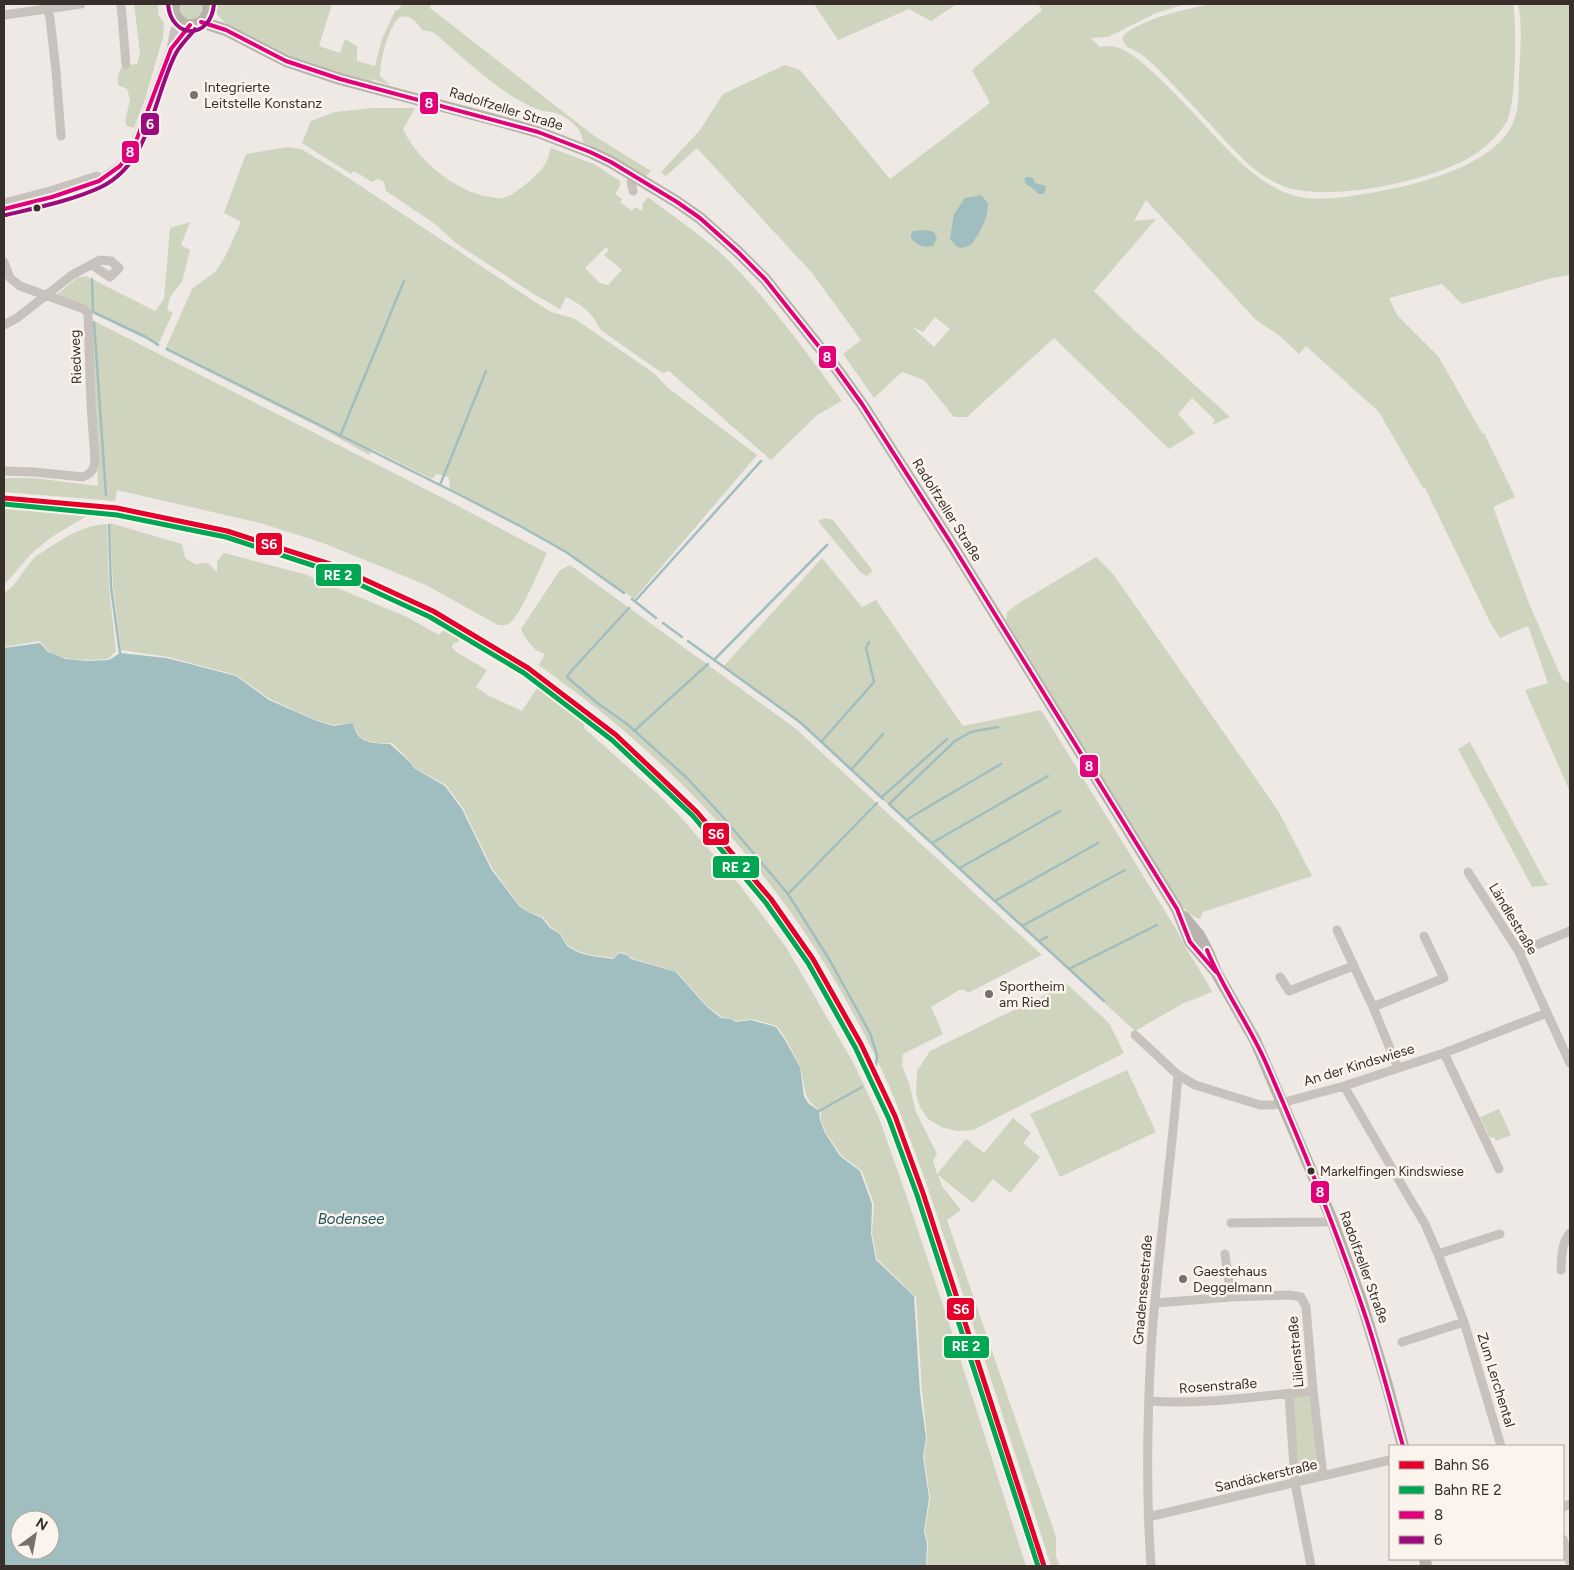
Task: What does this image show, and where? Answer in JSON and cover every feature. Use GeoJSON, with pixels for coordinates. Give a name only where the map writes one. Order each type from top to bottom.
{"type":"FeatureCollection","features":[{"type":"Feature","properties":{"kind":"street"},"geometry":{"type":"LineString","coordinates":[[4,15],[47,6],[81,4]]}},
{"type":"Feature","properties":{"kind":"street"},"geometry":{"type":"LineString","coordinates":[[121,4],[126,64]]}},
{"type":"Feature","properties":{"kind":"street"},"geometry":{"type":"LineString","coordinates":[[174,4],[174,12],[197,17]]}},
{"type":"Feature","properties":{"kind":"street"},"geometry":{"type":"LineString","coordinates":[[47,6],[60,103],[61,136]]}},
{"type":"Feature","properties":{"kind":"street"},"geometry":{"type":"LineString","coordinates":[[4,209],[52,197],[99,181],[120,166],[133,149],[171,49],[174,33],[197,17]]}},
{"type":"Feature","properties":{"kind":"street","name":"Radolfzeller Straße"},"geometry":{"type":"LineString","coordinates":[[197,17],[286,60],[340,79],[538,132],[590,152],[635,175],[700,218],[765,279],[836,368],[862,404],[917,489],[1177,910],[1190,942],[1216,972],[1255,1040],[1332,1220],[1368,1320],[1403,1445]]}},
{"type":"Feature","properties":{"kind":"street"},"geometry":{"type":"LineString","coordinates":[[4,203],[50,191],[98,175],[110,174]]}},
{"type":"Feature","properties":{"kind":"street"},"geometry":{"type":"LineString","coordinates":[[632,191],[631,182],[635,175]]}},
{"type":"Feature","properties":{"kind":"street","name":"Riedweg"},"geometry":{"type":"LineString","coordinates":[[4,262],[10,278],[20,286],[34,293],[46,295],[84,309],[88,313],[95,460],[94,469],[90,474],[83,477],[4,471]]}},
{"type":"Feature","properties":{"kind":"street"},"geometry":{"type":"LineString","coordinates":[[4,325],[17,318],[72,275],[92,265]]}},
{"type":"Feature","properties":{"kind":"street","name":"Ländlestraße"},"geometry":{"type":"LineString","coordinates":[[1468,872],[1519,952],[1570,1063]]}},
{"type":"Feature","properties":{"kind":"street"},"geometry":{"type":"LineString","coordinates":[[1337,930],[1373,1007],[1398,1068]]}},
{"type":"Feature","properties":{"kind":"street"},"geometry":{"type":"LineString","coordinates":[[1519,952],[1570,931]]}},
{"type":"Feature","properties":{"kind":"street"},"geometry":{"type":"LineString","coordinates":[[1373,1007],[1444,978],[1424,936]]}},
{"type":"Feature","properties":{"kind":"street"},"geometry":{"type":"LineString","coordinates":[[1280,977],[1288,991],[1353,966]]}},
{"type":"Feature","properties":{"kind":"street","name":"An der Kindswiese"},"geometry":{"type":"LineString","coordinates":[[1282,1103],[1344,1086],[1444,1053],[1546,1013]]}},
{"type":"Feature","properties":{"kind":"street"},"geometry":{"type":"LineString","coordinates":[[1135,1035],[1178,1075],[1195,1085],[1260,1104],[1282,1103]]}},
{"type":"Feature","properties":{"kind":"street"},"geometry":{"type":"LineString","coordinates":[[1444,1053],[1500,1169]]}},
{"type":"Feature","properties":{"kind":"street","name":"Gnadenseestraße"},"geometry":{"type":"LineString","coordinates":[[1151,1566],[1148,1517],[1151,1350],[1162,1229],[1174,1133],[1178,1075]]}},
{"type":"Feature","properties":{"kind":"street","name":"Zum Lerchental"},"geometry":{"type":"LineString","coordinates":[[1344,1086],[1420,1216],[1438,1254],[1464,1322],[1501,1445]]}},
{"type":"Feature","properties":{"kind":"street"},"geometry":{"type":"LineString","coordinates":[[1231,1223],[1326,1222],[1332,1220]]}},
{"type":"Feature","properties":{"kind":"street"},"geometry":{"type":"LineString","coordinates":[[1561,1270],[1562,1247],[1570,1233]]}},
{"type":"Feature","properties":{"kind":"street"},"geometry":{"type":"LineString","coordinates":[[1438,1254],[1500,1234]]}},
{"type":"Feature","properties":{"kind":"street"},"geometry":{"type":"LineString","coordinates":[[1225,1254],[1231,1297]]}},
{"type":"Feature","properties":{"kind":"street","name":"Lilienstraße"},"geometry":{"type":"LineString","coordinates":[[1156,1303],[1231,1297],[1289,1295],[1301,1297],[1306,1307],[1313,1392],[1323,1476]]}},
{"type":"Feature","properties":{"kind":"street","name":"Zum Lerchental"},"geometry":{"type":"LineString","coordinates":[[1402,1342],[1464,1322]]}},
{"type":"Feature","properties":{"kind":"street","name":"Rosenstraße"},"geometry":{"type":"LineString","coordinates":[[1149,1401],[1175,1403],[1221,1401],[1313,1392]]}},
{"type":"Feature","properties":{"kind":"street"},"geometry":{"type":"LineString","coordinates":[[1289,1394],[1295,1483],[1311,1566]]}},
{"type":"Feature","properties":{"kind":"street","name":"Sandäckerstraße"},"geometry":{"type":"LineString","coordinates":[[1148,1517],[1389,1460]]}},
{"type":"Feature","properties":{"kind":"street"},"geometry":{"type":"LineString","coordinates":[[1564,1542],[1570,1562]]}},
{"type":"Feature","properties":{"kind":"green space"},"geometry":{"type":"Polygon","coordinates":[[[134,4],[158,4],[158,14],[164,23],[163,37],[145,99],[134,128],[127,126],[125,121],[130,100],[127,89],[118,85],[118,75],[122,66],[137,64],[140,53],[134,4]]]}},
{"type":"Feature","properties":{"kind":"green space"},"geometry":{"type":"Polygon","coordinates":[[[179,4],[202,4],[201,14],[194,20],[182,17],[179,4]]]}},
{"type":"Feature","properties":{"kind":"green space"},"geometry":{"type":"Polygon","coordinates":[[[213,4],[332,4],[319,46],[340,53],[345,39],[357,46],[357,61],[375,66],[382,39],[395,11],[402,4],[431,4],[430,8],[593,135],[651,171],[646,176],[583,142],[580,132],[566,118],[556,113],[537,109],[510,95],[483,75],[433,32],[422,30],[410,18],[400,17],[388,36],[381,61],[380,76],[390,85],[372,79],[371,82],[334,72],[282,53],[234,29],[219,17],[213,4]]]}},
{"type":"Feature","properties":{"kind":"green space"},"geometry":{"type":"Polygon","coordinates":[[[814,4],[957,4],[931,21],[909,9],[838,40],[814,4]]]}},
{"type":"Feature","properties":{"kind":"green space"},"geometry":{"type":"Polygon","coordinates":[[[1038,4],[1186,4],[1156,13],[1108,37],[1091,38],[1100,47],[1119,48],[1140,60],[1239,161],[1273,187],[1296,196],[1321,199],[1365,194],[1431,179],[1473,162],[1496,146],[1510,129],[1517,109],[1521,39],[1518,4],[1570,4],[1570,275],[1552,278],[1462,304],[1442,284],[1389,298],[1397,315],[1438,356],[1481,434],[1484,433],[1515,497],[1493,507],[1530,606],[1562,679],[1570,684],[1570,792],[1525,690],[1548,683],[1528,626],[1500,638],[1491,624],[1425,488],[1423,488],[1379,412],[1306,346],[1299,354],[1280,336],[1256,320],[1146,200],[1134,221],[1156,219],[1094,291],[1230,417],[1212,425],[1215,420],[1192,398],[1178,414],[1195,433],[1169,449],[1054,338],[967,417],[954,417],[924,380],[902,372],[874,398],[843,354],[861,340],[812,273],[697,148],[666,176],[661,172],[700,130],[723,94],[785,65],[800,70],[890,179],[990,103],[972,70],[1042,10],[1038,4]],[[935,317],[923,332],[912,327],[934,347],[950,329],[935,317]]]}},
{"type":"Feature","properties":{"kind":"green space"},"geometry":{"type":"Polygon","coordinates":[[[1213,4],[1513,4],[1515,64],[1512,98],[1507,121],[1495,138],[1479,152],[1449,167],[1427,175],[1376,188],[1349,191],[1302,191],[1283,186],[1251,167],[1156,67],[1141,54],[1126,46],[1122,38],[1128,32],[1150,21],[1192,8],[1213,4]]]}},
{"type":"Feature","properties":{"kind":"green space"},"geometry":{"type":"Polygon","coordinates":[[[372,108],[415,108],[403,129],[409,141],[418,152],[428,163],[452,182],[478,194],[491,197],[507,197],[525,185],[544,166],[551,148],[594,164],[620,181],[620,186],[615,194],[622,199],[620,202],[632,211],[635,207],[642,211],[643,203],[648,197],[720,252],[745,277],[774,312],[842,401],[817,415],[771,460],[669,371],[662,373],[602,331],[593,317],[581,306],[566,297],[560,309],[537,296],[457,244],[435,224],[386,191],[384,182],[378,179],[372,182],[354,171],[351,174],[302,143],[311,121],[335,112],[372,108]],[[606,247],[585,268],[600,283],[608,285],[622,270],[604,255],[609,250],[606,247]]]}},
{"type":"Feature","properties":{"kind":"green space"},"geometry":{"type":"Polygon","coordinates":[[[288,147],[301,149],[338,171],[551,312],[573,318],[581,323],[655,374],[667,387],[757,455],[634,599],[568,552],[449,488],[450,482],[448,477],[437,474],[432,479],[372,449],[369,455],[319,427],[165,350],[192,289],[216,271],[226,255],[241,222],[224,213],[246,154],[288,147]]]}},
{"type":"Feature","properties":{"kind":"green space"},"geometry":{"type":"Polygon","coordinates":[[[190,222],[181,245],[190,250],[182,282],[170,297],[167,310],[173,313],[158,345],[91,312],[91,308],[56,295],[77,278],[86,276],[155,311],[164,299],[170,228],[190,222]]]}},
{"type":"Feature","properties":{"kind":"green space"},"geometry":{"type":"Polygon","coordinates":[[[92,320],[443,498],[547,553],[525,601],[514,618],[507,625],[498,625],[426,585],[323,543],[260,523],[117,490],[115,501],[4,492],[4,478],[34,478],[98,486],[92,320]]]}},
{"type":"Feature","properties":{"kind":"green space"},"geometry":{"type":"Polygon","coordinates":[[[4,509],[90,514],[50,538],[31,554],[4,585],[4,509]]]}},
{"type":"Feature","properties":{"kind":"green space"},"geometry":{"type":"Polygon","coordinates":[[[825,518],[833,520],[873,571],[867,576],[861,573],[818,521],[825,518]]]}},
{"type":"Feature","properties":{"kind":"green space"},"geometry":{"type":"Polygon","coordinates":[[[110,523],[182,544],[185,558],[195,564],[208,563],[217,572],[217,562],[224,553],[304,574],[407,617],[439,635],[446,628],[462,636],[452,647],[456,652],[487,670],[476,687],[489,696],[522,711],[539,685],[585,721],[584,728],[677,813],[739,884],[786,947],[854,1064],[879,1118],[904,1189],[1026,1566],[927,1566],[928,1544],[925,1530],[930,1498],[924,1455],[927,1438],[916,1297],[877,1259],[872,1234],[874,1204],[862,1171],[841,1155],[826,1133],[821,1120],[821,1113],[806,1095],[800,1066],[777,1026],[752,1019],[736,1021],[722,1017],[708,1007],[677,972],[631,958],[627,954],[619,952],[613,958],[591,955],[577,951],[567,945],[560,933],[551,927],[543,917],[531,913],[519,905],[492,868],[463,808],[446,785],[415,768],[392,743],[379,743],[363,739],[353,723],[334,725],[316,720],[270,699],[236,675],[168,657],[121,650],[113,586],[110,523]]]}},
{"type":"Feature","properties":{"kind":"green space"},"geometry":{"type":"Polygon","coordinates":[[[107,524],[109,587],[116,651],[108,659],[86,660],[69,659],[54,655],[40,641],[4,647],[4,593],[38,555],[75,532],[107,524]]]}},
{"type":"Feature","properties":{"kind":"green space"},"geometry":{"type":"Polygon","coordinates":[[[1096,557],[1113,574],[1266,793],[1280,814],[1312,876],[1203,912],[1200,919],[1188,912],[1177,899],[1006,620],[1007,612],[1019,603],[1096,557]]]}},
{"type":"Feature","properties":{"kind":"green space"},"geometry":{"type":"Polygon","coordinates":[[[822,558],[862,607],[876,600],[963,726],[1041,710],[1176,929],[1212,992],[1182,1004],[1135,1031],[800,724],[723,667],[822,558]]]}},
{"type":"Feature","properties":{"kind":"green space"},"geometry":{"type":"Polygon","coordinates":[[[570,565],[795,728],[1042,955],[968,993],[964,990],[959,990],[931,1007],[943,1034],[903,1054],[902,1065],[909,1083],[916,1112],[937,1154],[933,1161],[937,1174],[966,1139],[984,1153],[1013,1118],[1031,1133],[1023,1143],[1040,1157],[1010,1193],[993,1179],[973,1203],[938,1175],[942,1186],[961,1210],[947,1220],[1056,1537],[1056,1556],[1060,1566],[1051,1566],[946,1243],[898,1108],[884,1074],[841,991],[820,955],[796,920],[715,818],[685,787],[623,730],[539,665],[545,654],[534,648],[527,641],[521,629],[560,570],[570,565]]]}},
{"type":"Feature","properties":{"kind":"green space"},"geometry":{"type":"Polygon","coordinates":[[[1470,742],[1545,881],[1549,885],[1532,887],[1458,749],[1470,742]]]}},
{"type":"Feature","properties":{"kind":"green space"},"geometry":{"type":"Polygon","coordinates":[[[1067,984],[1109,1023],[1124,1053],[973,1130],[957,1131],[941,1127],[928,1119],[920,1107],[916,1094],[917,1071],[930,1051],[1067,984]]]}},
{"type":"Feature","properties":{"kind":"green space"},"geometry":{"type":"Polygon","coordinates":[[[1127,1070],[1156,1132],[1060,1177],[1030,1114],[1127,1070]]]}},
{"type":"Feature","properties":{"kind":"green space"},"geometry":{"type":"Polygon","coordinates":[[[1499,1109],[1511,1135],[1496,1141],[1494,1137],[1490,1138],[1480,1117],[1499,1109]]]}},
{"type":"Feature","properties":{"kind":"green space"},"geometry":{"type":"Polygon","coordinates":[[[1292,1396],[1309,1396],[1318,1473],[1300,1477],[1292,1396]]]}},
{"type":"Feature","properties":{"kind":"water"},"geometry":{"type":"Polygon","coordinates":[[[1027,177],[1033,178],[1035,183],[1046,186],[1044,194],[1038,194],[1026,184],[1024,179],[1027,177]]]}},
{"type":"Feature","properties":{"kind":"water"},"geometry":{"type":"Polygon","coordinates":[[[981,195],[988,203],[987,215],[983,225],[971,245],[962,248],[957,247],[950,239],[954,214],[965,198],[981,195]]]}},
{"type":"Feature","properties":{"kind":"water"},"geometry":{"type":"Polygon","coordinates":[[[926,230],[934,232],[937,238],[933,246],[921,246],[911,238],[913,231],[926,230]]]}},
{"type":"Feature","properties":{"kind":"water","name":"Bodensee"},"geometry":{"type":"Polygon","coordinates":[[[40,643],[48,652],[66,659],[87,661],[109,660],[120,653],[166,658],[236,676],[269,700],[317,721],[334,726],[353,723],[355,730],[362,739],[390,744],[414,768],[445,786],[462,809],[491,869],[519,906],[542,918],[550,928],[559,933],[567,946],[577,952],[591,956],[613,959],[619,953],[627,955],[631,959],[676,972],[707,1007],[721,1018],[731,1019],[736,1022],[751,1020],[776,1027],[800,1067],[804,1096],[808,1103],[819,1111],[825,1133],[840,1156],[860,1171],[872,1204],[871,1234],[876,1260],[914,1296],[920,1393],[926,1438],[923,1456],[929,1498],[924,1531],[927,1544],[926,1566],[4,1566],[4,648],[40,643]]]}},
{"type":"Feature","properties":{"kind":"waterway"},"geometry":{"type":"LineString","coordinates":[[92,279],[93,312],[146,337],[158,345]]}},
{"type":"Feature","properties":{"kind":"waterway"},"geometry":{"type":"LineString","coordinates":[[340,436],[404,281]]}},
{"type":"Feature","properties":{"kind":"waterway"},"geometry":{"type":"LineString","coordinates":[[94,322],[106,495]]}},
{"type":"Feature","properties":{"kind":"waterway"},"geometry":{"type":"LineString","coordinates":[[167,349],[520,526],[566,552],[624,593]]}},
{"type":"Feature","properties":{"kind":"waterway"},"geometry":{"type":"LineString","coordinates":[[440,485],[486,371]]}},
{"type":"Feature","properties":{"kind":"waterway"},"geometry":{"type":"LineString","coordinates":[[635,601],[761,461]]}},
{"type":"Feature","properties":{"kind":"waterway"},"geometry":{"type":"LineString","coordinates":[[109,525],[111,587],[120,653]]}},
{"type":"Feature","properties":{"kind":"waterway"},"geometry":{"type":"LineString","coordinates":[[714,660],[827,545]]}},
{"type":"Feature","properties":{"kind":"waterway"},"geometry":{"type":"LineString","coordinates":[[632,599],[656,618]]}},
{"type":"Feature","properties":{"kind":"waterway"},"geometry":{"type":"LineString","coordinates":[[629,608],[567,677],[596,702],[627,724],[687,778],[788,894],[829,959],[870,1033],[877,1055],[876,1065]]}},
{"type":"Feature","properties":{"kind":"waterway"},"geometry":{"type":"LineString","coordinates":[[663,623],[682,637]]}},
{"type":"Feature","properties":{"kind":"waterway"},"geometry":{"type":"LineString","coordinates":[[688,641],[800,722],[883,799]]}},
{"type":"Feature","properties":{"kind":"waterway"},"geometry":{"type":"LineString","coordinates":[[822,741],[874,682],[866,648],[869,642]]}},
{"type":"Feature","properties":{"kind":"waterway"},"geometry":{"type":"LineString","coordinates":[[634,731],[708,664]]}},
{"type":"Feature","properties":{"kind":"waterway"},"geometry":{"type":"LineString","coordinates":[[889,804],[955,741],[971,732],[998,727]]}},
{"type":"Feature","properties":{"kind":"waterway"},"geometry":{"type":"LineString","coordinates":[[852,769],[883,734]]}},
{"type":"Feature","properties":{"kind":"waterway"},"geometry":{"type":"LineString","coordinates":[[882,797],[947,739]]}},
{"type":"Feature","properties":{"kind":"waterway"},"geometry":{"type":"LineString","coordinates":[[906,820],[1001,764]]}},
{"type":"Feature","properties":{"kind":"waterway"},"geometry":{"type":"LineString","coordinates":[[932,843],[1048,776]]}},
{"type":"Feature","properties":{"kind":"waterway"},"geometry":{"type":"LineString","coordinates":[[788,894],[877,803]]}},
{"type":"Feature","properties":{"kind":"waterway"},"geometry":{"type":"LineString","coordinates":[[889,804],[1104,1001]]}},
{"type":"Feature","properties":{"kind":"waterway"},"geometry":{"type":"LineString","coordinates":[[960,868],[1060,811]]}},
{"type":"Feature","properties":{"kind":"waterway"},"geometry":{"type":"LineString","coordinates":[[995,901],[1098,843]]}},
{"type":"Feature","properties":{"kind":"waterway"},"geometry":{"type":"LineString","coordinates":[[1022,926],[1125,870]]}},
{"type":"Feature","properties":{"kind":"waterway"},"geometry":{"type":"LineString","coordinates":[[1069,969],[1157,925]]}},
{"type":"Feature","properties":{"kind":"waterway"},"geometry":{"type":"LineString","coordinates":[[1039,941],[1047,937]]}},
{"type":"Feature","properties":{"kind":"waterway"},"geometry":{"type":"LineString","coordinates":[[819,1111],[862,1087]]}},
{"type":"Feature","properties":{"kind":"rail line","name":"S6"},"geometry":{"type":"LineString","coordinates":[[4,498],[117,508],[227,531],[333,565],[433,611],[528,668],[616,735],[697,812],[771,899],[813,959],[861,1044],[895,1116],[923,1193],[1044,1566]]}},
{"type":"Feature","properties":{"kind":"transit line","name":"6"},"geometry":{"type":"LineString","coordinates":[[168,4],[171,16],[176,24],[183,29],[191,31],[199,29],[206,24],[211,16],[214,4]]}},
{"type":"Feature","properties":{"kind":"transit line","name":"8"},"geometry":{"type":"LineString","coordinates":[[201,22],[226,30],[286,61],[340,79],[538,132],[590,152],[611,162],[677,202],[700,218],[738,252],[765,279],[836,368],[862,404],[951,543],[1177,909],[1190,942],[1216,972]]}},
{"type":"Feature","properties":{"kind":"transit line","name":"8"},"geometry":{"type":"LineString","coordinates":[[4,209],[52,197],[99,181],[120,166],[133,149],[171,49],[190,25]]}},
{"type":"Feature","properties":{"kind":"transit line","name":"6"},"geometry":{"type":"LineString","coordinates":[[6,215],[79,196],[101,187],[118,176],[131,162],[141,146],[149,128],[168,70],[176,53],[195,29]]}},
{"type":"Feature","properties":{"kind":"transit line"},"geometry":{"type":"LineString","coordinates":[[4,504],[117,515],[226,537],[330,571],[430,617],[524,673],[612,740],[693,816],[766,903],[808,963],[855,1047],[889,1119],[917,1195],[1038,1566]]}},
{"type":"Feature","properties":{"kind":"transit line","name":"8"},"geometry":{"type":"LineString","coordinates":[[1207,950],[1265,1061],[1318,1188],[1366,1318],[1403,1445]]}},
{"type":"Feature","properties":{"kind":"place","name":"Integrierte Leitstelle Konstanz"},"geometry":{"type":"Point","coordinates":[194,95]}},
{"type":"Feature","properties":{"kind":"place","name":"Sportheim am Ried"},"geometry":{"type":"Point","coordinates":[989,994]}},
{"type":"Feature","properties":{"kind":"place","name":"Markelfingen Kindswiese"},"geometry":{"type":"Point","coordinates":[1311,1171]}},
{"type":"Feature","properties":{"kind":"place","name":"Gaestehaus Deggelmann"},"geometry":{"type":"Point","coordinates":[1183,1279]}}]}
